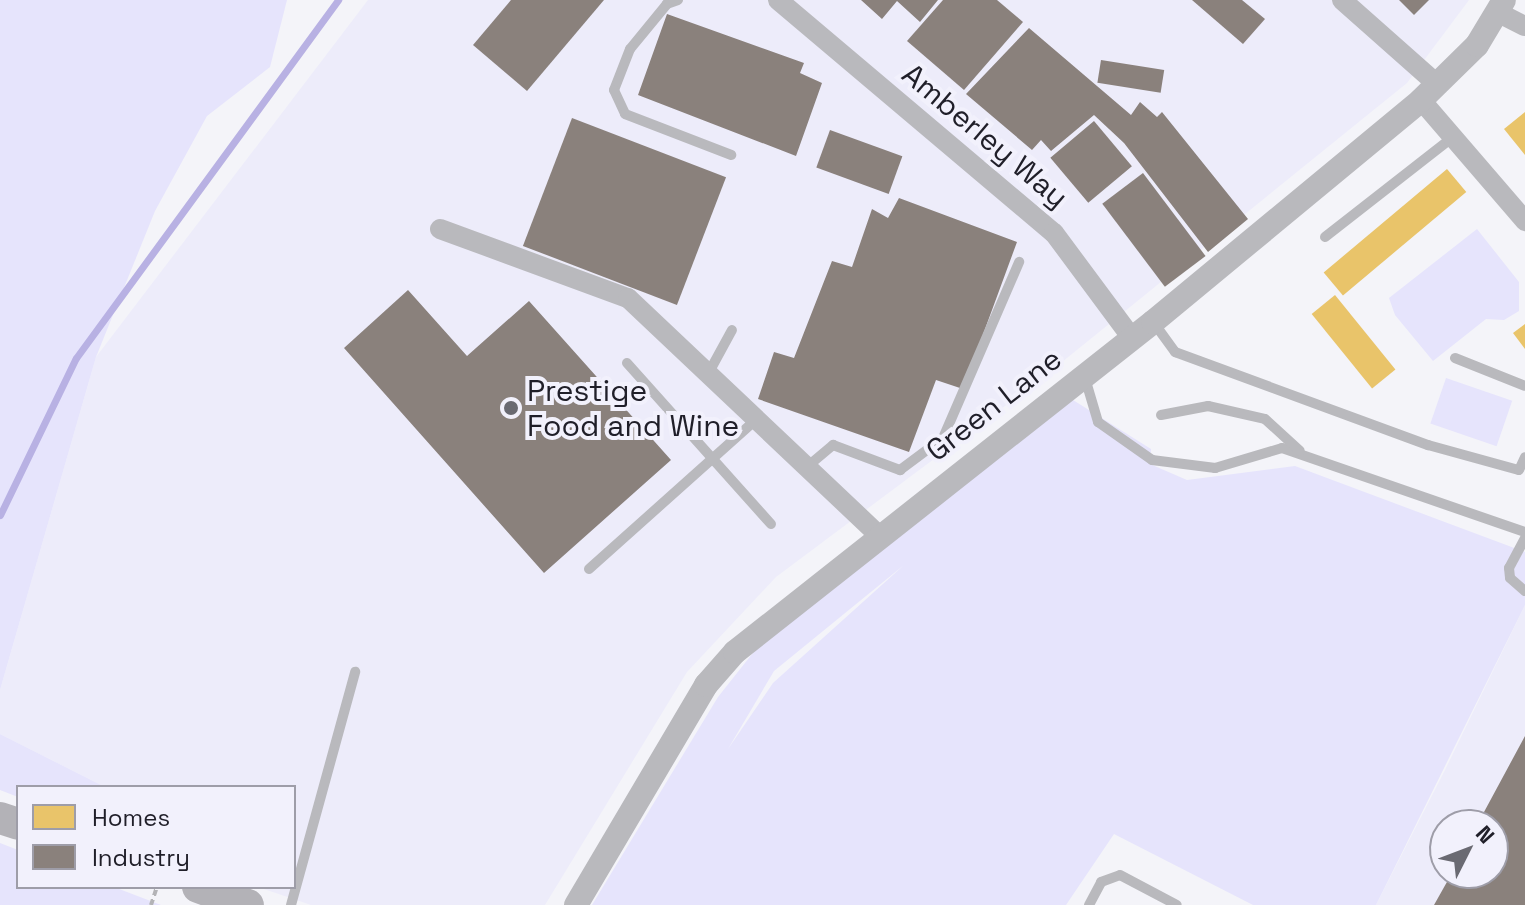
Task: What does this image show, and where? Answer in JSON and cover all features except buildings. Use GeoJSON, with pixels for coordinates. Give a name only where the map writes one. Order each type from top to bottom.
{"type":"FeatureCollection","features":[{"type":"Feature","properties":{"kind":"main road"},"geometry":{"type":"LineString","coordinates":[[204,889],[248,905]]}},
{"type":"Feature","properties":{"kind":"street","name":"Amberley Way"},"geometry":{"type":"LineString","coordinates":[[778,0],[1054,233],[1132,338]]}},
{"type":"Feature","properties":{"kind":"street"},"geometry":{"type":"LineString","coordinates":[[1342,0],[1429,92],[1453,137],[1525,221]]}},
{"type":"Feature","properties":{"kind":"street","name":"Green Lane"},"geometry":{"type":"LineString","coordinates":[[576,905],[706,685],[735,652],[1153,322],[1429,92],[1477,45],[1500,6]]}},
{"type":"Feature","properties":{"kind":"street"},"geometry":{"type":"LineString","coordinates":[[1500,6],[1525,26]]}},
{"type":"Feature","properties":{"kind":"street"},"geometry":{"type":"LineString","coordinates":[[440,229],[628,298],[880,536]]}},
{"type":"Feature","properties":{"kind":"lane"},"geometry":{"type":"LineString","coordinates":[[678,0],[667,4],[630,49],[614,90],[625,114],[731,155]]}},
{"type":"Feature","properties":{"kind":"lane"},"geometry":{"type":"LineString","coordinates":[[1325,237],[1453,137]]}},
{"type":"Feature","properties":{"kind":"lane"},"geometry":{"type":"LineString","coordinates":[[808,466],[833,445],[900,470],[943,438],[1019,262]]}},
{"type":"Feature","properties":{"kind":"lane"},"geometry":{"type":"LineString","coordinates":[[1153,322],[1175,352],[1428,445],[1519,470],[1525,457]]}},
{"type":"Feature","properties":{"kind":"lane"},"geometry":{"type":"LineString","coordinates":[[707,374],[732,330]]}},
{"type":"Feature","properties":{"kind":"lane"},"geometry":{"type":"LineString","coordinates":[[1455,358],[1525,386]]}},
{"type":"Feature","properties":{"kind":"lane"},"geometry":{"type":"LineString","coordinates":[[627,363],[771,524]]}},
{"type":"Feature","properties":{"kind":"lane"},"geometry":{"type":"LineString","coordinates":[[1084,375],[1098,422],[1152,460],[1215,468],[1282,448],[1525,532]]}},
{"type":"Feature","properties":{"kind":"lane"},"geometry":{"type":"LineString","coordinates":[[1161,415],[1208,406],[1265,419],[1304,455]]}},
{"type":"Feature","properties":{"kind":"lane"},"geometry":{"type":"LineString","coordinates":[[589,569],[757,419]]}},
{"type":"Feature","properties":{"kind":"lane"},"geometry":{"type":"LineString","coordinates":[[1525,538],[1509,568],[1510,578],[1525,591]]}},
{"type":"Feature","properties":{"kind":"lane"},"geometry":{"type":"LineString","coordinates":[[296,887],[355,672]]}},
{"type":"Feature","properties":{"kind":"lane"},"geometry":{"type":"LineString","coordinates":[[1089,905],[1101,882],[1120,875],[1177,905]]}},
{"type":"Feature","properties":{"kind":"shaded area"},"geometry":{"type":"Polygon","coordinates":[[[0,0],[287,0],[270,67],[207,116],[155,211],[96,357],[0,690],[0,0]]]}},
{"type":"Feature","properties":{"kind":"shaded area"},"geometry":{"type":"Polygon","coordinates":[[[368,0],[1469,0],[1407,83],[1041,379],[776,577],[687,672],[545,905],[311,905],[264,889],[296,889],[296,785],[101,785],[0,734],[0,690],[96,357],[368,0]]]}},
{"type":"Feature","properties":{"kind":"shaded area"},"geometry":{"type":"Polygon","coordinates":[[[1477,229],[1519,282],[1519,311],[1504,320],[1486,319],[1433,361],[1395,315],[1389,298],[1477,229]]]}},
{"type":"Feature","properties":{"kind":"shaded area"},"geometry":{"type":"Polygon","coordinates":[[[1446,378],[1512,401],[1497,446],[1430,423],[1446,378]]]}},
{"type":"Feature","properties":{"kind":"shaded area"},"geometry":{"type":"Polygon","coordinates":[[[1073,400],[1151,449],[1150,464],[1187,480],[1295,466],[1525,552],[1525,605],[1376,905],[1253,905],[1114,834],[1066,905],[592,905],[718,697],[760,644],[1073,400]],[[904,565],[774,671],[728,749],[773,683],[904,565]]]}},
{"type":"Feature","properties":{"kind":"shaded area"},"geometry":{"type":"Polygon","coordinates":[[[1525,605],[1525,905],[1376,905],[1445,770],[1525,605]]]}},
{"type":"Feature","properties":{"kind":"shaded area"},"geometry":{"type":"Polygon","coordinates":[[[0,734],[101,785],[16,785],[16,796],[0,790],[0,734]]]}},
{"type":"Feature","properties":{"kind":"shaded area"},"geometry":{"type":"Polygon","coordinates":[[[0,843],[16,849],[16,889],[119,889],[161,905],[0,905],[0,843]]]}},
{"type":"Feature","properties":{"kind":"waterway"},"geometry":{"type":"LineString","coordinates":[[0,515],[76,358],[338,0]]}},
{"type":"Feature","properties":{"kind":"place","name":"Prestige Food and Wine"},"geometry":{"type":"Point","coordinates":[511,408]}}]}
